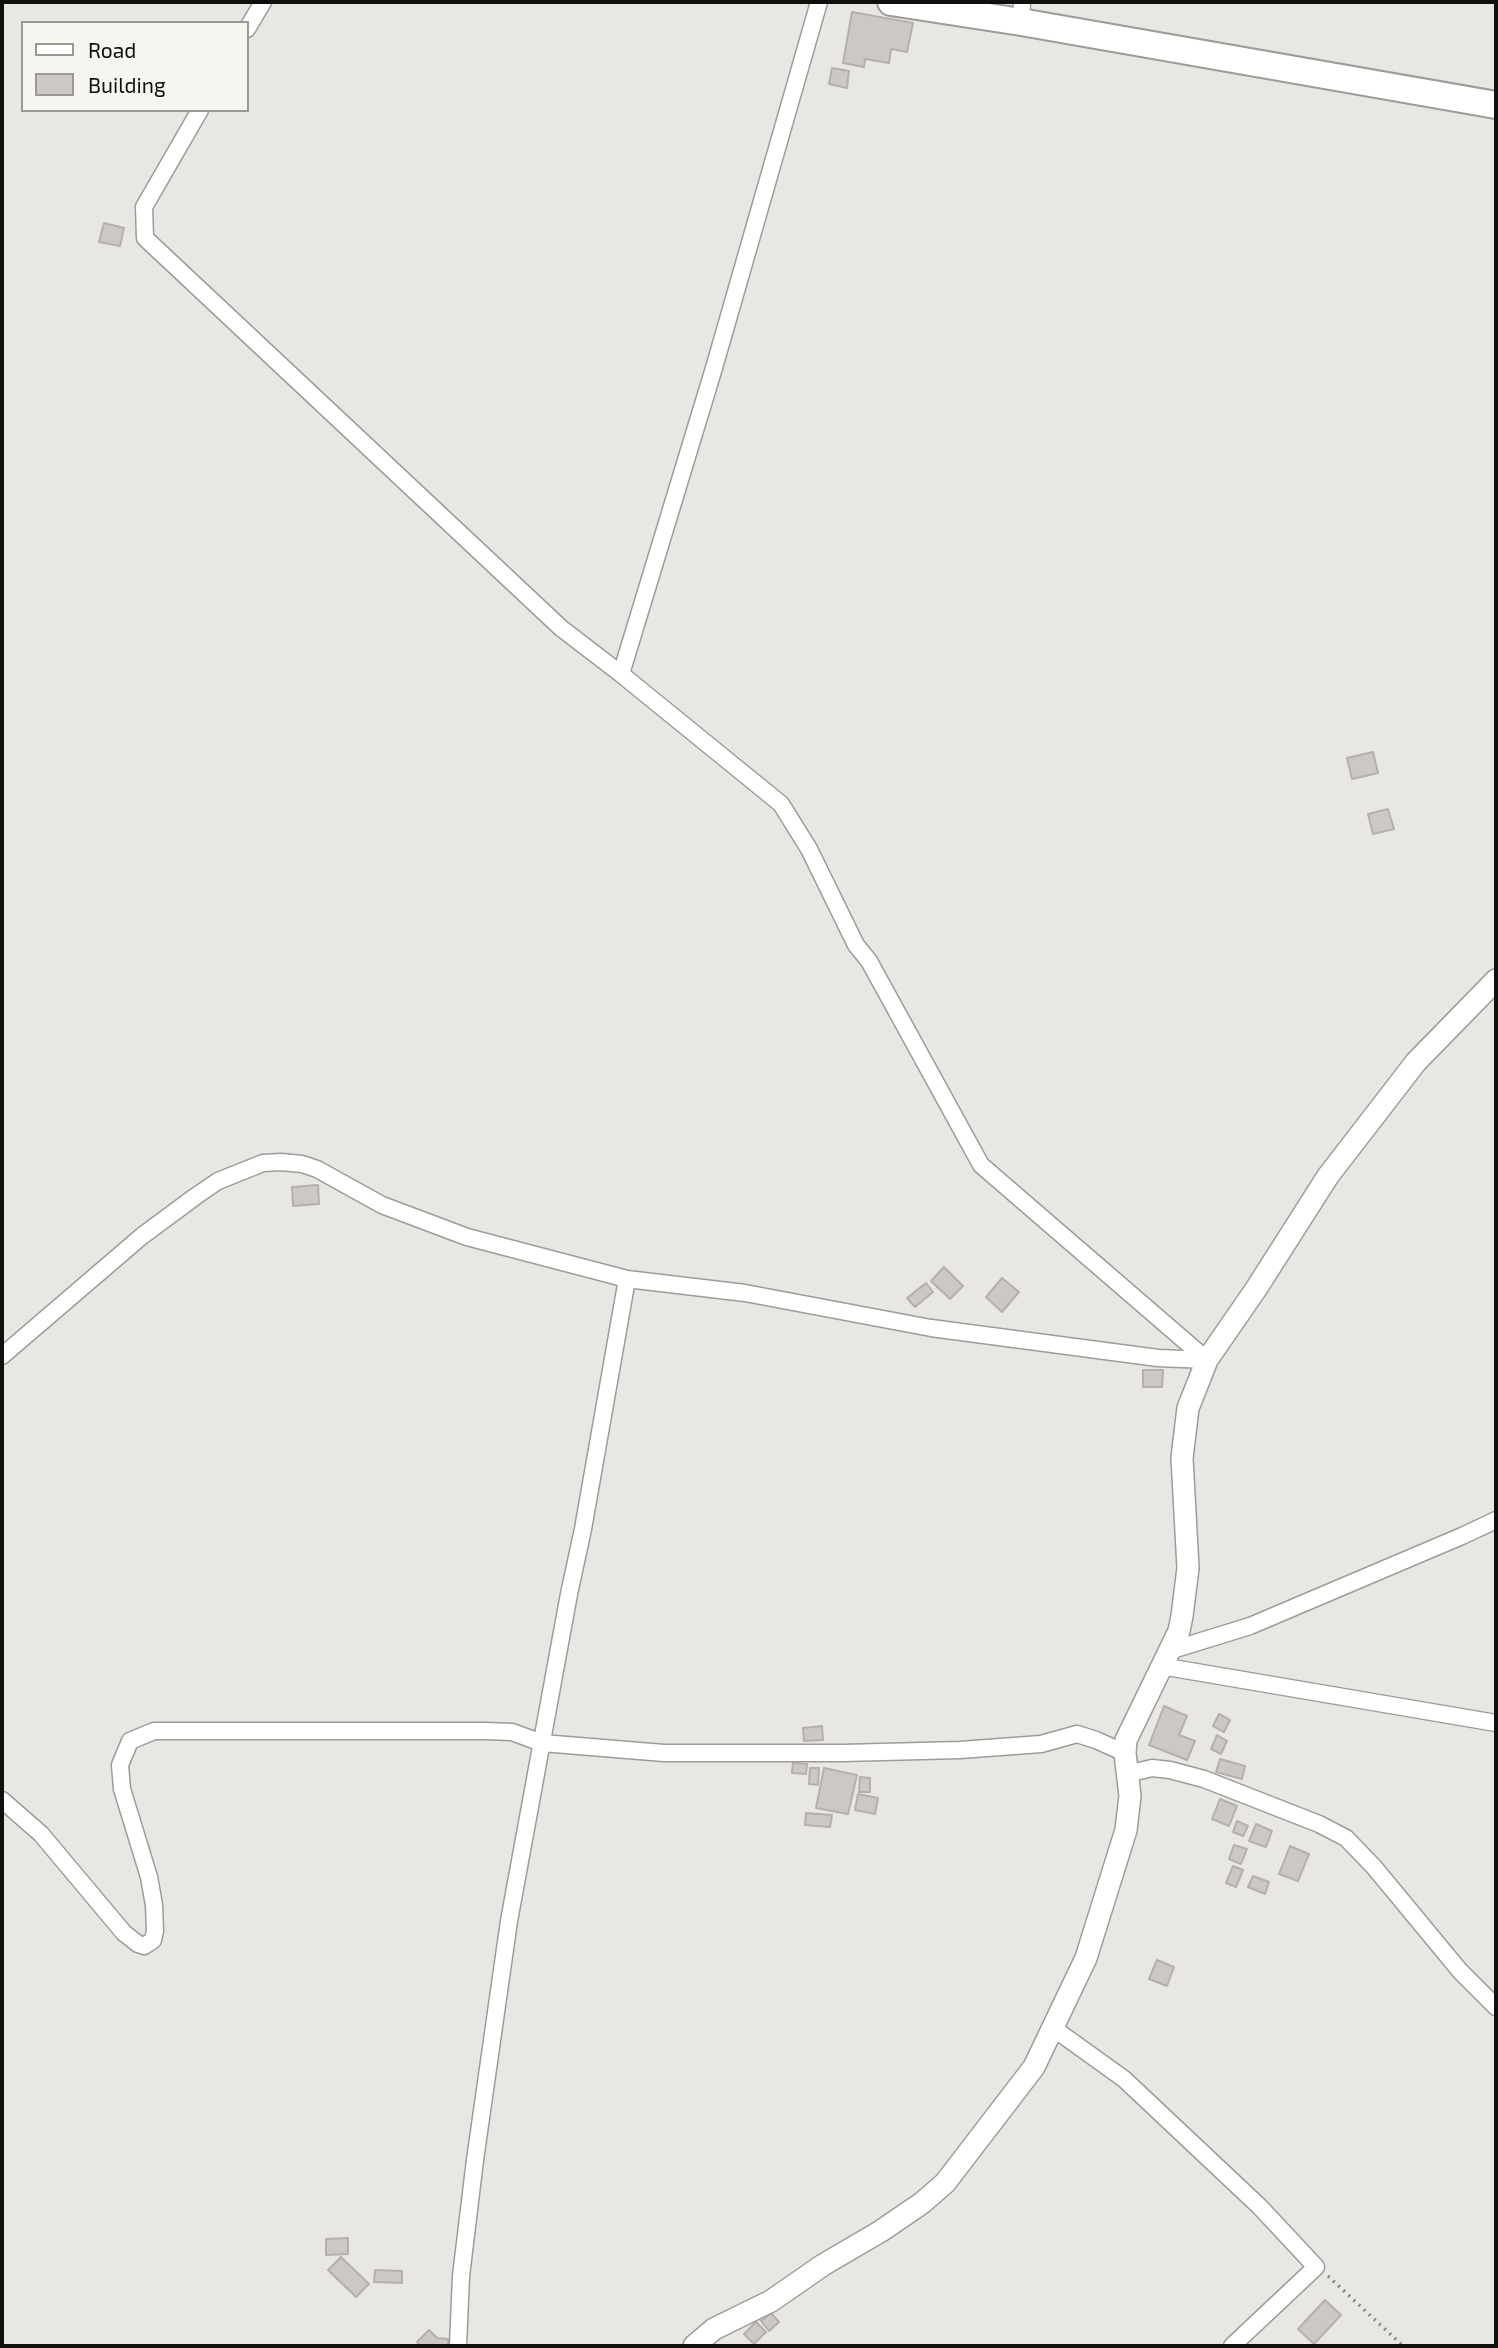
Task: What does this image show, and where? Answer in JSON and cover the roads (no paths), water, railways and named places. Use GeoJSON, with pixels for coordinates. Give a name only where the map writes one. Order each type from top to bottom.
{"type":"FeatureCollection","features":[{"type":"Feature","properties":{"kind":"main road"},"geometry":{"type":"LineString","coordinates":[[891,2],[1022,12],[1320,76],[1496,105]]}},
{"type":"Feature","properties":{"kind":"street"},"geometry":{"type":"LineString","coordinates":[[248,27],[263,2]]}},
{"type":"Feature","properties":{"kind":"street"},"geometry":{"type":"LineString","coordinates":[[621,674],[714,368],[819,2]]}},
{"type":"Feature","properties":{"kind":"street"},"geometry":{"type":"LineString","coordinates":[[199,112],[144,207],[145,238],[561,628],[780,804],[809,849],[856,945],[869,961],[982,1165],[1207,1360]]}},
{"type":"Feature","properties":{"kind":"street"},"geometry":{"type":"LineString","coordinates":[[694,2346],[715,2329],[771,2301],[922,2203],[945,2183],[1034,2067],[1086,1958],[1126,1830],[1130,1796],[1125,1740],[1179,1631],[1187,1588],[1182,1458],[1184,1428],[1188,1408],[1207,1360],[1328,1176],[1416,1062],[1496,980]]}},
{"type":"Feature","properties":{"kind":"street"},"geometry":{"type":"LineString","coordinates":[[2,1356],[142,1236],[195,1196],[218,1181],[263,1163],[281,1162],[317,1169],[382,1205],[467,1237],[627,1279],[745,1293],[931,1328],[1158,1358],[1207,1360]]}},
{"type":"Feature","properties":{"kind":"street"},"geometry":{"type":"LineString","coordinates":[[458,2346],[461,2276],[509,1921],[627,1279]]}},
{"type":"Feature","properties":{"kind":"street"},"geometry":{"type":"LineString","coordinates":[[1165,1658],[1273,1616],[1496,1520]]}},
{"type":"Feature","properties":{"kind":"street"},"geometry":{"type":"LineString","coordinates":[[1165,1658],[1496,1723]]}},
{"type":"Feature","properties":{"kind":"street"},"geometry":{"type":"LineString","coordinates":[[2,1800],[41,1834],[124,1933],[144,1946],[152,1940],[155,1931],[154,1905],[149,1877],[122,1789],[120,1765],[130,1741],[154,1731],[512,1732],[542,1743],[664,1753],[843,1753],[1041,1744],[1077,1734],[1096,1740],[1126,1764],[1170,1770],[1204,1779],[1319,1824],[1346,1838],[1374,1867],[1452,1962],[1496,2007]]}},
{"type":"Feature","properties":{"kind":"street"},"geometry":{"type":"LineString","coordinates":[[1053,2028],[1124,2079],[1260,2207],[1317,2267],[1232,2346]]}}]}
